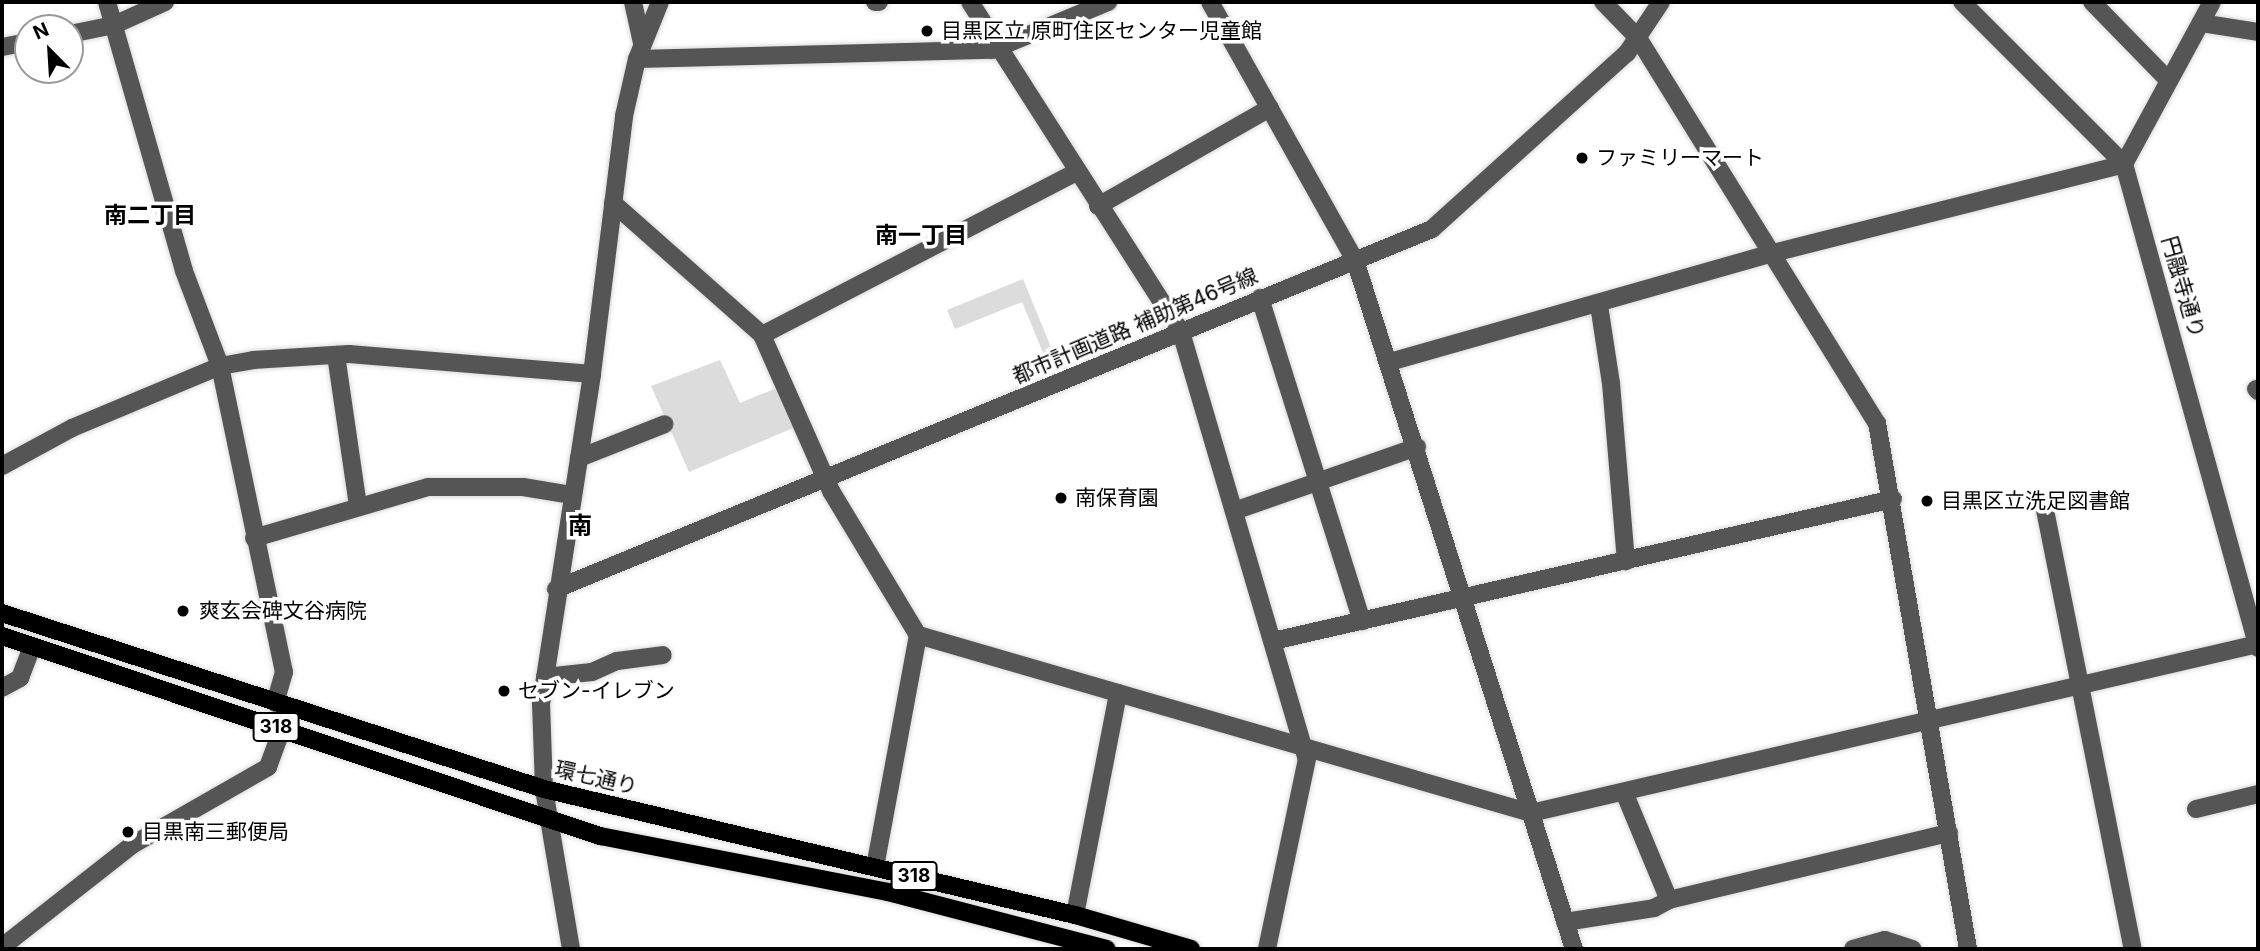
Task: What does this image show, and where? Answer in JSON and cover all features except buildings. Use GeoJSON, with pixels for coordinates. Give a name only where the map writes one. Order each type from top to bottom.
{"type":"FeatureCollection","features":[{"type":"Feature","properties":{"kind":"main road","name":"環七通り"},"geometry":{"type":"LineString","coordinates":[[2,613],[544,789],[1075,915],[1191,949]]}},
{"type":"Feature","properties":{"kind":"main road","name":"318"},"geometry":{"type":"LineString","coordinates":[[2,636],[550,820],[630,842],[888,892],[1068,944],[1107,949]]}},
{"type":"Feature","properties":{"kind":"main road"},"geometry":{"type":"LineString","coordinates":[[630,842],[636,810]]}},
{"type":"Feature","properties":{"kind":"street"},"geometry":{"type":"LineString","coordinates":[[107,2],[184,271],[220,366],[284,672],[275,703]]}},
{"type":"Feature","properties":{"kind":"street"},"geometry":{"type":"LineString","coordinates":[[84,31],[114,25],[166,2]]}},
{"type":"Feature","properties":{"kind":"street"},"geometry":{"type":"LineString","coordinates":[[633,2],[640,51]]}},
{"type":"Feature","properties":{"kind":"street"},"geometry":{"type":"LineString","coordinates":[[571,949],[544,789],[545,677],[556,589],[592,374],[613,203],[640,51],[660,2]]}},
{"type":"Feature","properties":{"kind":"street"},"geometry":{"type":"LineString","coordinates":[[970,2],[1181,332],[1307,759],[1267,949]]}},
{"type":"Feature","properties":{"kind":"street"},"geometry":{"type":"LineString","coordinates":[[640,51],[998,48],[1108,2]]}},
{"type":"Feature","properties":{"kind":"street"},"geometry":{"type":"LineString","coordinates":[[1210,2],[1355,260],[1465,596],[1574,949]]}},
{"type":"Feature","properties":{"kind":"street"},"geometry":{"type":"LineString","coordinates":[[1603,2],[1638,38],[1878,423],[1968,949]]}},
{"type":"Feature","properties":{"kind":"street","name":"都市計画道路 補助第46号線"},"geometry":{"type":"LineString","coordinates":[[556,589],[1432,229],[1627,53],[1661,2]]}},
{"type":"Feature","properties":{"kind":"street","name":"円融寺通り"},"geometry":{"type":"LineString","coordinates":[[1962,2],[2124,164],[2258,646]]}},
{"type":"Feature","properties":{"kind":"street"},"geometry":{"type":"LineString","coordinates":[[2092,2],[2169,81]]}},
{"type":"Feature","properties":{"kind":"street"},"geometry":{"type":"LineString","coordinates":[[1390,362],[1599,305],[1773,253],[2124,164],[2213,2]]}},
{"type":"Feature","properties":{"kind":"street"},"geometry":{"type":"LineString","coordinates":[[2201,23],[2258,32]]}},
{"type":"Feature","properties":{"kind":"street"},"geometry":{"type":"LineString","coordinates":[[1098,206],[1270,108]]}},
{"type":"Feature","properties":{"kind":"street"},"geometry":{"type":"LineString","coordinates":[[762,335],[1077,172]]}},
{"type":"Feature","properties":{"kind":"street"},"geometry":{"type":"LineString","coordinates":[[613,203],[762,335],[827,479],[918,635],[875,866]]}},
{"type":"Feature","properties":{"kind":"street"},"geometry":{"type":"LineString","coordinates":[[1260,298],[1362,621]]}},
{"type":"Feature","properties":{"kind":"street"},"geometry":{"type":"LineString","coordinates":[[1599,305],[1611,383],[1626,561]]}},
{"type":"Feature","properties":{"kind":"street"},"geometry":{"type":"LineString","coordinates":[[336,355],[358,506]]}},
{"type":"Feature","properties":{"kind":"street"},"geometry":{"type":"LineString","coordinates":[[2,466],[56,436],[220,366],[336,355],[592,374]]}},
{"type":"Feature","properties":{"kind":"street"},"geometry":{"type":"LineString","coordinates":[[579,458],[665,424]]}},
{"type":"Feature","properties":{"kind":"street"},"geometry":{"type":"LineString","coordinates":[[1234,511],[1417,447]]}},
{"type":"Feature","properties":{"kind":"street"},"geometry":{"type":"LineString","coordinates":[[254,538],[428,487],[523,487],[572,495]]}},
{"type":"Feature","properties":{"kind":"street"},"geometry":{"type":"LineString","coordinates":[[1273,641],[1893,499]]}},
{"type":"Feature","properties":{"kind":"street"},"geometry":{"type":"LineString","coordinates":[[2045,510],[2133,949]]}},
{"type":"Feature","properties":{"kind":"street"},"geometry":{"type":"LineString","coordinates":[[918,635],[1531,813],[2258,646]]}},
{"type":"Feature","properties":{"kind":"street"},"geometry":{"type":"LineString","coordinates":[[2,688],[20,678],[32,646]]}},
{"type":"Feature","properties":{"kind":"street"},"geometry":{"type":"LineString","coordinates":[[545,677],[592,672],[617,661],[663,654]]}},
{"type":"Feature","properties":{"kind":"street"},"geometry":{"type":"LineString","coordinates":[[1075,915],[1118,693]]}},
{"type":"Feature","properties":{"kind":"street"},"geometry":{"type":"LineString","coordinates":[[2,947],[132,845],[268,767],[282,729]]}},
{"type":"Feature","properties":{"kind":"street"},"geometry":{"type":"LineString","coordinates":[[1624,792],[1669,900]]}},
{"type":"Feature","properties":{"kind":"street"},"geometry":{"type":"LineString","coordinates":[[2196,809],[2258,794]]}},
{"type":"Feature","properties":{"kind":"street"},"geometry":{"type":"LineString","coordinates":[[1565,922],[1654,908],[1669,900],[1949,833]]}},
{"type":"Feature","properties":{"kind":"street"},"geometry":{"type":"LineString","coordinates":[[1853,949],[1885,940],[1913,949]]}},
{"type":"Feature","properties":{"kind":"shaded area"},"geometry":{"type":"Polygon","coordinates":[[[1023,279],[1055,357],[1046,360],[1022,302],[955,329],[947,310],[1023,279]]]}},
{"type":"Feature","properties":{"kind":"shaded area"},"geometry":{"type":"Polygon","coordinates":[[[720,360],[740,403],[781,386],[798,426],[689,472],[651,386],[720,360]]]}},
{"type":"Feature","properties":{"kind":"place","name":"目黒区立 原町住区センター児童館"},"geometry":{"type":"Point","coordinates":[927,31]}},
{"type":"Feature","properties":{"kind":"place","name":"ファミリーマート"},"geometry":{"type":"Point","coordinates":[1582,158]}},
{"type":"Feature","properties":{"kind":"place","name":"南保育園"},"geometry":{"type":"Point","coordinates":[1061,498]}},
{"type":"Feature","properties":{"kind":"place","name":"目黒区立洗足図書館"},"geometry":{"type":"Point","coordinates":[1927,501]}},
{"type":"Feature","properties":{"kind":"place","name":"爽玄会碑文谷病院"},"geometry":{"type":"Point","coordinates":[183,611]}},
{"type":"Feature","properties":{"kind":"place","name":"セブン-イレブン"},"geometry":{"type":"Point","coordinates":[504,691]}},
{"type":"Feature","properties":{"kind":"place","name":"目黒南三郵便局"},"geometry":{"type":"Point","coordinates":[128,832]}},
{"type":"Feature","properties":{"kind":"district","name":"南二丁目"},"geometry":{"type":"Point","coordinates":[150,215]}},
{"type":"Feature","properties":{"kind":"district","name":"南一丁目"},"geometry":{"type":"Point","coordinates":[921,235]}},
{"type":"Feature","properties":{"kind":"district","name":"南"},"geometry":{"type":"Point","coordinates":[580,526]}}]}
